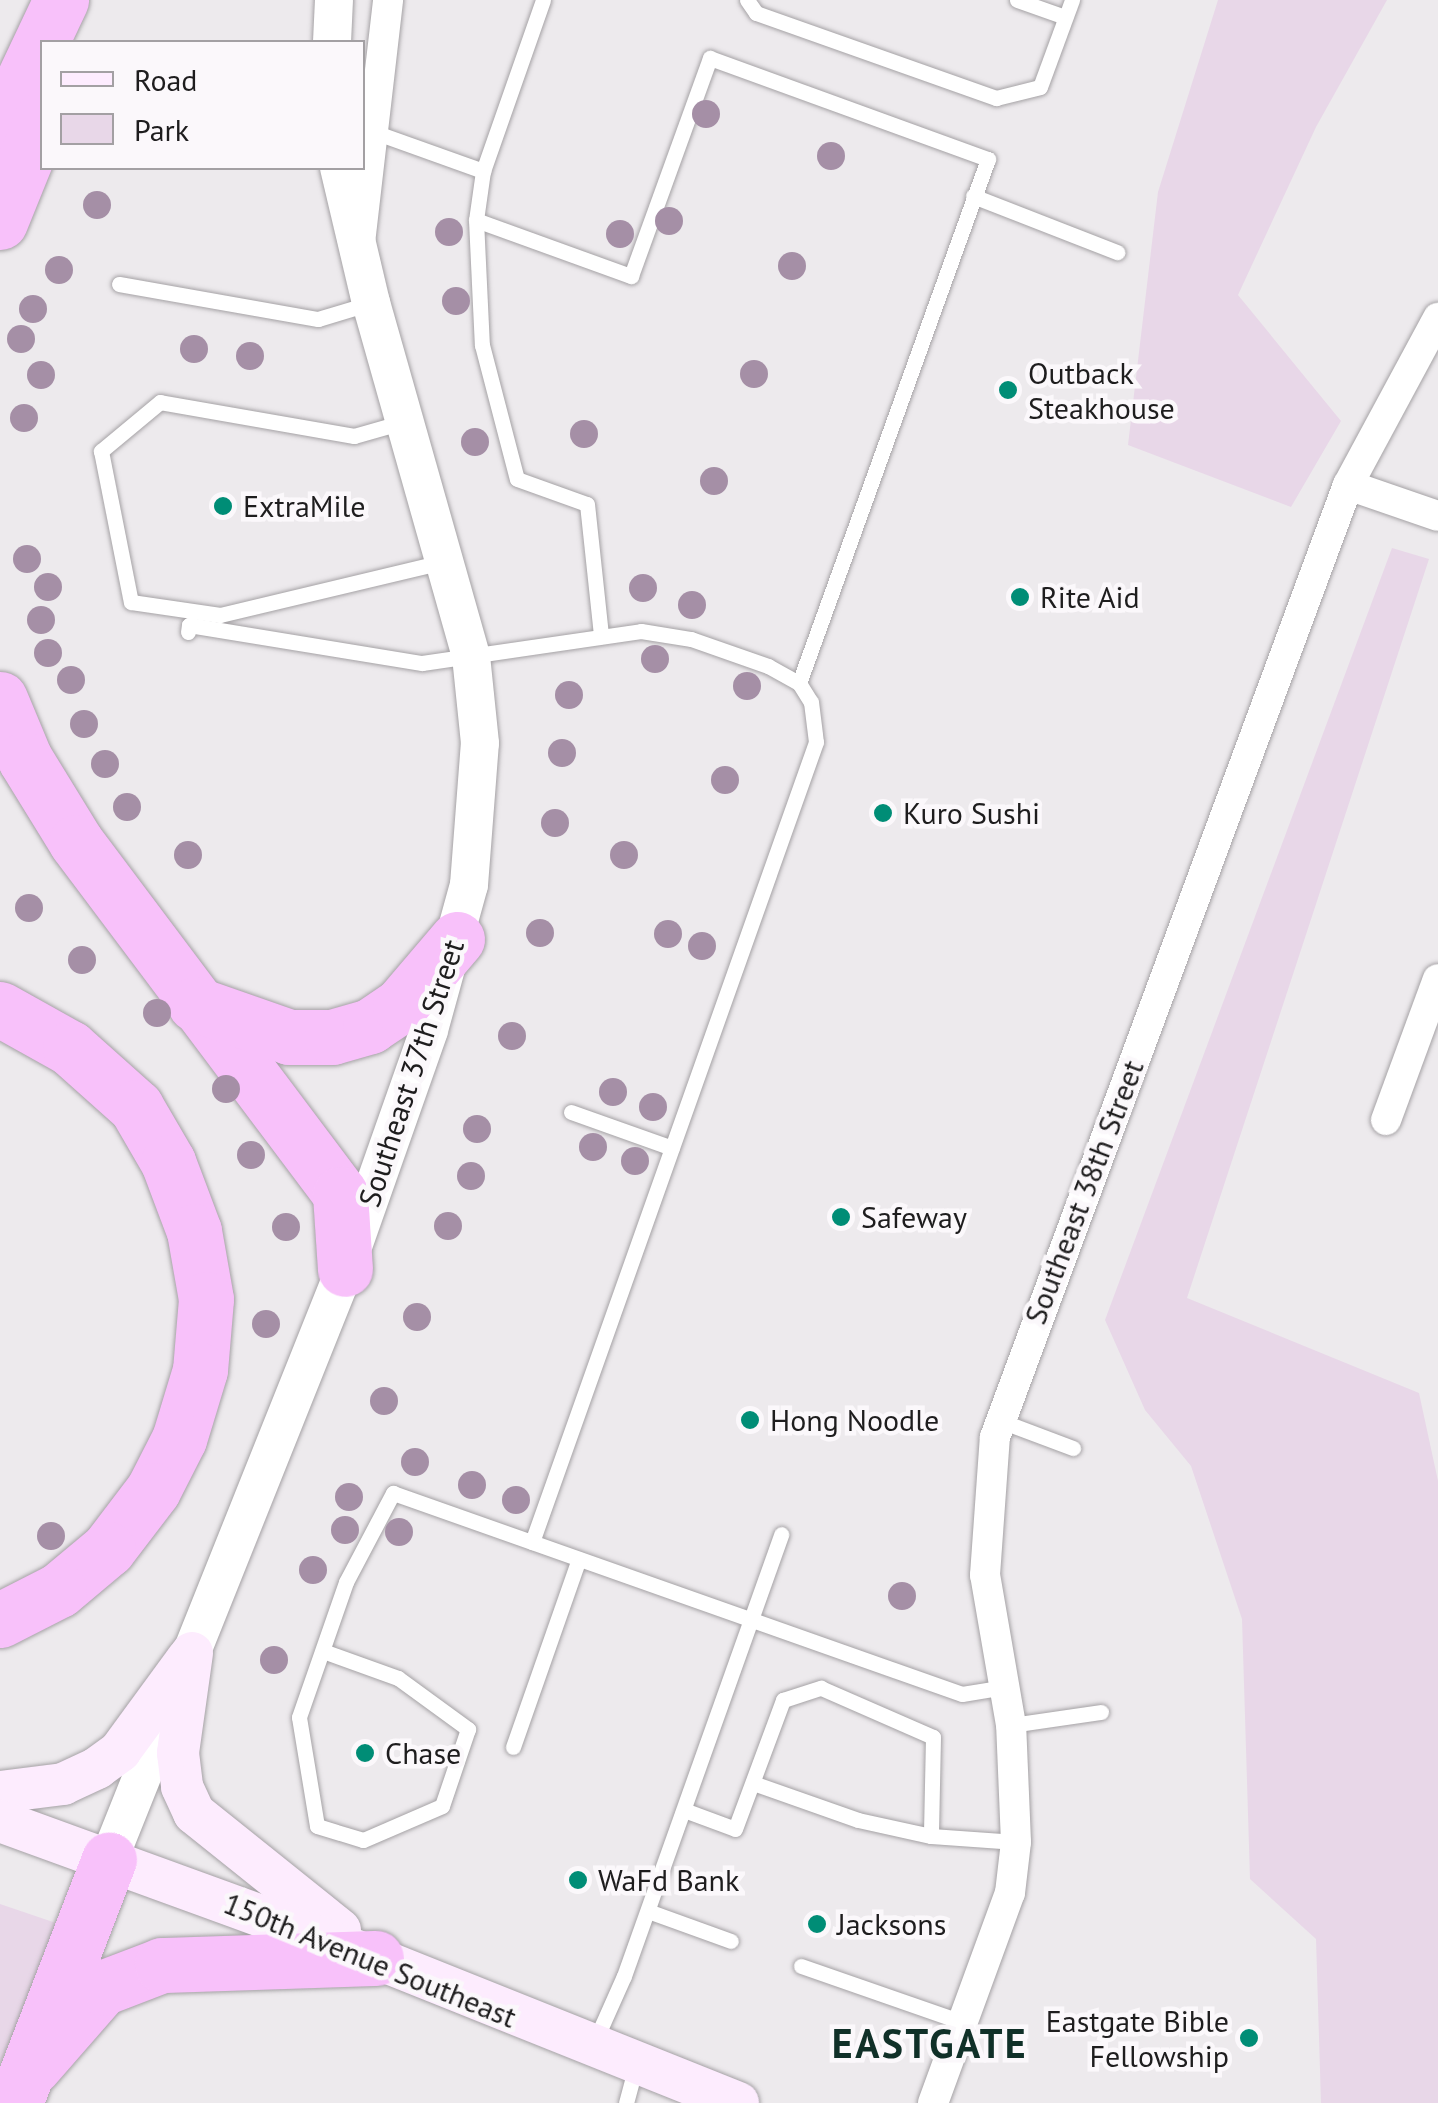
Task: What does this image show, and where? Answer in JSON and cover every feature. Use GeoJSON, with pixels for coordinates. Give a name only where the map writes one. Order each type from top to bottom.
{"type":"FeatureCollection","features":[{"type":"Feature","properties":{"kind":"highway"},"geometry":{"type":"LineString","coordinates":[[42,40],[61,0]]}},
{"type":"Feature","properties":{"kind":"highway"},"geometry":{"type":"LineString","coordinates":[[77,40],[93,0]]}},
{"type":"Feature","properties":{"kind":"highway"},"geometry":{"type":"LineString","coordinates":[[0,130],[40,45]]}},
{"type":"Feature","properties":{"kind":"highway"},"geometry":{"type":"LineString","coordinates":[[0,222],[40,123]]}},
{"type":"Feature","properties":{"kind":"highway"},"geometry":{"type":"LineString","coordinates":[[0,699],[25,759],[76,842],[340,1194],[345,1268]]}},
{"type":"Feature","properties":{"kind":"highway"},"geometry":{"type":"LineString","coordinates":[[195,1004],[290,1037],[332,1036],[370,1026],[400,1006],[457,939]]}},
{"type":"Feature","properties":{"kind":"highway"},"geometry":{"type":"LineString","coordinates":[[0,1009],[70,1048],[136,1107],[168,1162],[194,1230],[206,1299],[200,1370],[180,1439],[153,1490],[108,1549],[59,1590],[0,1620]]}},
{"type":"Feature","properties":{"kind":"highway"},"geometry":{"type":"LineString","coordinates":[[24,2085],[109,1860]]}},
{"type":"Feature","properties":{"kind":"highway"},"geometry":{"type":"LineString","coordinates":[[24,2085],[102,1988],[162,1965],[376,1958]]}},
{"type":"Feature","properties":{"kind":"main road"},"geometry":{"type":"LineString","coordinates":[[0,1792],[62,1784],[97,1768],[120,1751],[192,1653]]}},
{"type":"Feature","properties":{"kind":"main road"},"geometry":{"type":"LineString","coordinates":[[192,1653],[178,1753],[182,1788],[194,1814],[376,1958]]}},
{"type":"Feature","properties":{"kind":"main road","name":"150th Avenue Southeast"},"geometry":{"type":"LineString","coordinates":[[0,1821],[376,1958],[591,2050],[631,2084],[738,2103]]}},
{"type":"Feature","properties":{"kind":"street"},"geometry":{"type":"LineString","coordinates":[[332,40],[334,0]]}},
{"type":"Feature","properties":{"kind":"street","name":"Southeast 37th Street"},"geometry":{"type":"LineString","coordinates":[[358,256],[377,133],[388,0]]}},
{"type":"Feature","properties":{"kind":"street","name":"Southeast 37th Street"},"geometry":{"type":"LineString","coordinates":[[109,1860],[345,1268],[457,939],[477,803],[480,744],[471,656],[370,303],[339,170]]}},
{"type":"Feature","properties":{"kind":"street","name":"Southeast 38th Street"},"geometry":{"type":"LineString","coordinates":[[933,2103],[1010,1893],[1016,1842],[1012,1724],[984,1575],[986,1502],[1001,1420],[1348,485],[1438,318]]}},
{"type":"Feature","properties":{"kind":"street"},"geometry":{"type":"LineString","coordinates":[[1348,485],[1438,516]]}},
{"type":"Feature","properties":{"kind":"street"},"geometry":{"type":"LineString","coordinates":[[1386,1120],[1438,979]]}},
{"type":"Feature","properties":{"kind":"lane"},"geometry":{"type":"LineString","coordinates":[[543,0],[482,171],[476,220],[482,345],[517,479],[587,504],[600,636]]}},
{"type":"Feature","properties":{"kind":"lane"},"geometry":{"type":"LineString","coordinates":[[747,0],[756,13],[996,98],[1040,87],[1072,0]]}},
{"type":"Feature","properties":{"kind":"lane"},"geometry":{"type":"LineString","coordinates":[[1017,0],[1065,17]]}},
{"type":"Feature","properties":{"kind":"lane"},"geometry":{"type":"LineString","coordinates":[[476,220],[631,276],[710,58],[988,159],[798,683]]}},
{"type":"Feature","properties":{"kind":"lane"},"geometry":{"type":"LineString","coordinates":[[377,133],[482,171]]}},
{"type":"Feature","properties":{"kind":"lane"},"geometry":{"type":"LineString","coordinates":[[973,196],[1117,252]]}},
{"type":"Feature","properties":{"kind":"lane"},"geometry":{"type":"LineString","coordinates":[[119,284],[318,319],[370,303]]}},
{"type":"Feature","properties":{"kind":"lane"},"geometry":{"type":"LineString","coordinates":[[406,421],[354,436],[160,402],[101,451],[131,602],[220,615],[446,561]]}},
{"type":"Feature","properties":{"kind":"lane"},"geometry":{"type":"LineString","coordinates":[[188,632],[189,625],[422,662],[640,631],[690,638],[798,683],[811,702],[816,742],[532,1542]]}},
{"type":"Feature","properties":{"kind":"lane"},"geometry":{"type":"LineString","coordinates":[[570,1112],[672,1148]]}},
{"type":"Feature","properties":{"kind":"lane"},"geometry":{"type":"LineString","coordinates":[[1001,1420],[1073,1448]]}},
{"type":"Feature","properties":{"kind":"lane"},"geometry":{"type":"LineString","coordinates":[[323,1651],[398,1678],[468,1728],[442,1806],[363,1840],[317,1826],[299,1718],[346,1582],[393,1493],[962,1694],[1005,1687]]}},
{"type":"Feature","properties":{"kind":"lane"},"geometry":{"type":"LineString","coordinates":[[591,2050],[648,1911],[781,1534]]}},
{"type":"Feature","properties":{"kind":"lane"},"geometry":{"type":"LineString","coordinates":[[513,1747],[580,1559]]}},
{"type":"Feature","properties":{"kind":"lane"},"geometry":{"type":"LineString","coordinates":[[684,1810],[735,1829],[784,1700],[821,1688],[933,1737],[931,1836]]}},
{"type":"Feature","properties":{"kind":"lane"},"geometry":{"type":"LineString","coordinates":[[1012,1724],[1100,1712]]}},
{"type":"Feature","properties":{"kind":"lane"},"geometry":{"type":"LineString","coordinates":[[753,1783],[858,1820],[931,1836],[1016,1842]]}},
{"type":"Feature","properties":{"kind":"lane"},"geometry":{"type":"LineString","coordinates":[[648,1911],[731,1941]]}},
{"type":"Feature","properties":{"kind":"lane"},"geometry":{"type":"LineString","coordinates":[[801,1966],[965,2023]]}},
{"type":"Feature","properties":{"kind":"green space"},"geometry":{"type":"Polygon","coordinates":[[[1218,0],[1387,0],[1316,127],[1238,295],[1341,421],[1291,507],[1128,445],[1158,192],[1218,0]]]}},
{"type":"Feature","properties":{"kind":"green space"},"geometry":{"type":"Polygon","coordinates":[[[1392,548],[1429,559],[1187,1298],[1419,1393],[1438,1481],[1438,2103],[1321,2103],[1316,1939],[1250,1879],[1242,1619],[1191,1466],[1145,1410],[1105,1320],[1392,548]]]}},
{"type":"Feature","properties":{"kind":"green space"},"geometry":{"type":"Polygon","coordinates":[[[0,1904],[56,1923],[59,1931],[0,2063],[0,1904]]]}},
{"type":"Feature","properties":{"kind":"place","name":"Outback Steakhouse"},"geometry":{"type":"Point","coordinates":[1008,390]}},
{"type":"Feature","properties":{"kind":"place","name":"ExtraMile"},"geometry":{"type":"Point","coordinates":[223,506]}},
{"type":"Feature","properties":{"kind":"place","name":"Rite Aid"},"geometry":{"type":"Point","coordinates":[1020,597]}},
{"type":"Feature","properties":{"kind":"place","name":"Kuro Sushi"},"geometry":{"type":"Point","coordinates":[883,813]}},
{"type":"Feature","properties":{"kind":"place","name":"Safeway"},"geometry":{"type":"Point","coordinates":[841,1217]}},
{"type":"Feature","properties":{"kind":"place","name":"Hong Noodle"},"geometry":{"type":"Point","coordinates":[750,1420]}},
{"type":"Feature","properties":{"kind":"place","name":"Chase"},"geometry":{"type":"Point","coordinates":[365,1753]}},
{"type":"Feature","properties":{"kind":"place","name":"WaFd Bank"},"geometry":{"type":"Point","coordinates":[578,1880]}},
{"type":"Feature","properties":{"kind":"place","name":"Jacksons"},"geometry":{"type":"Point","coordinates":[817,1924]}},
{"type":"Feature","properties":{"kind":"place","name":"Eastgate Bible Fellowship"},"geometry":{"type":"Point","coordinates":[1249,2038]}},
{"type":"Feature","properties":{"kind":"district","name":"EASTGATE"},"geometry":{"type":"Point","coordinates":[930,2043]}}]}
